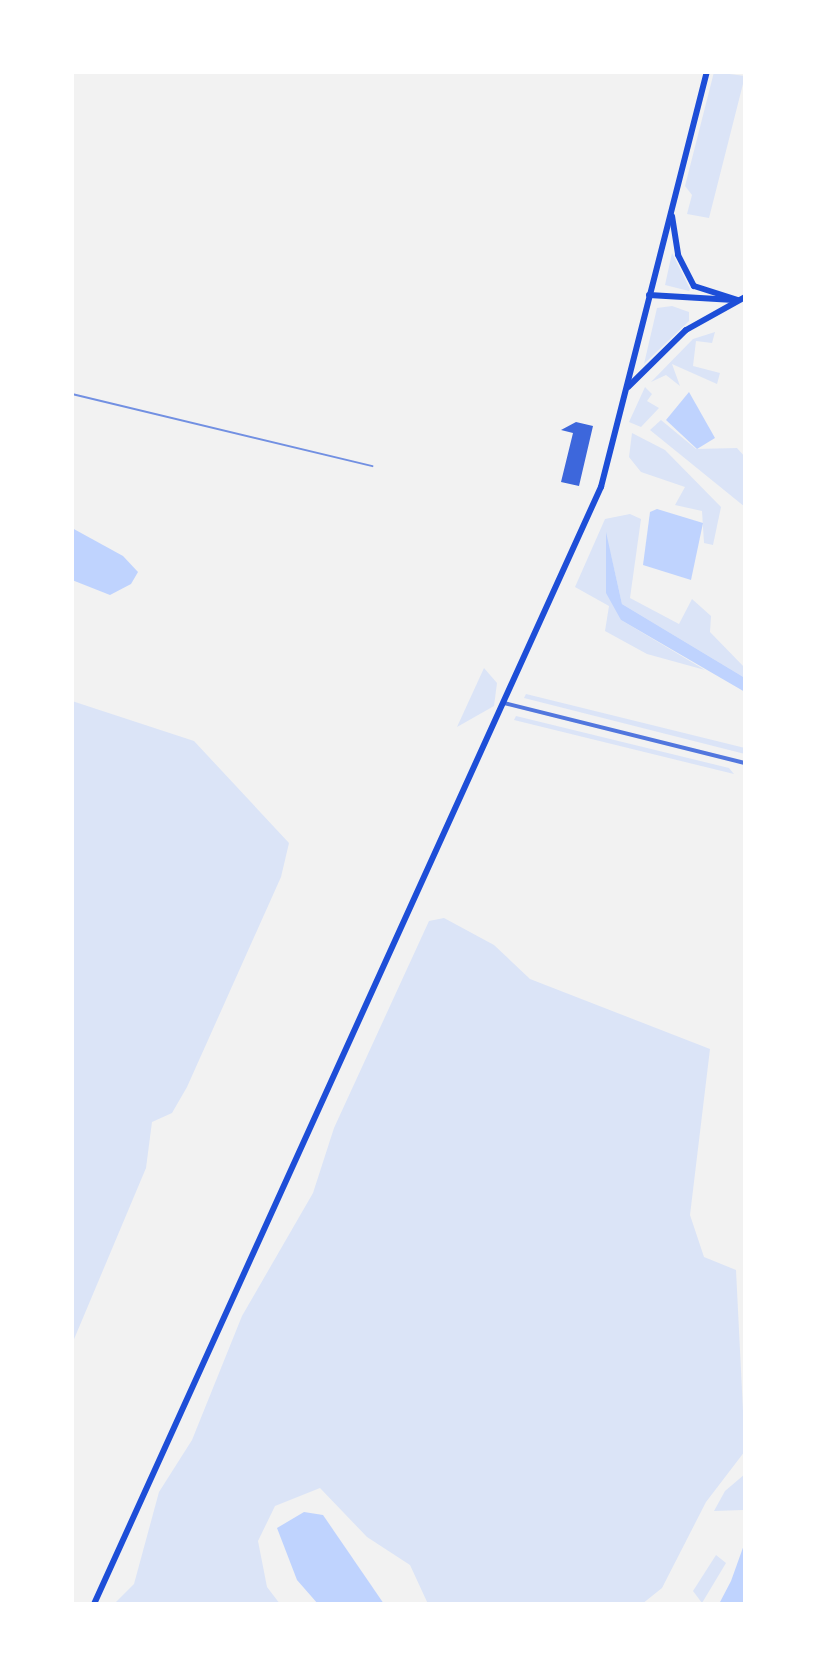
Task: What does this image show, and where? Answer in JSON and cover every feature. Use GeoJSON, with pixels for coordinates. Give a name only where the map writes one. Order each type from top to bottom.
{"type":"FeatureCollection","features":[{"type":"Feature","properties":{"kind":"main road"},"geometry":{"type":"LineString","coordinates":[[94,1604],[601,487],[707,72]]}},
{"type":"Feature","properties":{"kind":"main road"},"geometry":{"type":"LineString","coordinates":[[673,206],[678,255],[694,286],[741,298]]}},
{"type":"Feature","properties":{"kind":"main road"},"geometry":{"type":"LineString","coordinates":[[649,295],[741,298]]}},
{"type":"Feature","properties":{"kind":"main road"},"geometry":{"type":"LineString","coordinates":[[628,387],[686,330],[741,298]]}},
{"type":"Feature","properties":{"kind":"street"},"geometry":{"type":"LineString","coordinates":[[504,703],[745,763]]}},
{"type":"Feature","properties":{"kind":"shaded area"},"geometry":{"type":"Polygon","coordinates":[[[714,72],[745,76],[709,218],[687,214],[692,195],[685,186],[714,72]]]}},
{"type":"Feature","properties":{"kind":"shaded area"},"geometry":{"type":"Polygon","coordinates":[[[672,253],[690,289],[689,291],[665,285],[672,253]]]}},
{"type":"Feature","properties":{"kind":"shaded area"},"geometry":{"type":"Polygon","coordinates":[[[672,306],[689,312],[689,321],[644,364],[657,308],[672,306]]]}},
{"type":"Feature","properties":{"kind":"shaded area"},"geometry":{"type":"Polygon","coordinates":[[[715,332],[712,343],[696,341],[693,366],[720,373],[717,384],[672,364],[680,386],[666,375],[651,382],[693,339],[715,332]]]}},
{"type":"Feature","properties":{"kind":"shaded area"},"geometry":{"type":"Polygon","coordinates":[[[645,387],[652,394],[647,401],[659,408],[641,427],[629,422],[645,387]]]}},
{"type":"Feature","properties":{"kind":"shaded area"},"geometry":{"type":"Polygon","coordinates":[[[661,420],[696,449],[737,448],[745,457],[745,507],[650,430],[661,420]]]}},
{"type":"Feature","properties":{"kind":"shaded area"},"geometry":{"type":"Polygon","coordinates":[[[632,433],[665,450],[721,507],[713,545],[704,543],[702,511],[675,505],[685,487],[641,472],[629,457],[632,433]]]}},
{"type":"Feature","properties":{"kind":"shaded area"},"geometry":{"type":"Polygon","coordinates":[[[630,514],[641,519],[630,598],[679,624],[692,599],[711,616],[710,632],[745,668],[745,678],[622,604],[610,551],[621,620],[705,670],[647,654],[605,631],[609,606],[575,587],[605,519],[630,514]]]}},
{"type":"Feature","properties":{"kind":"shaded area"},"geometry":{"type":"Polygon","coordinates":[[[484,668],[497,683],[494,706],[457,727],[484,668]]]}},
{"type":"Feature","properties":{"kind":"shaded area"},"geometry":{"type":"Polygon","coordinates":[[[526,694],[745,748],[745,754],[524,698],[526,694]]]}},
{"type":"Feature","properties":{"kind":"shaded area"},"geometry":{"type":"Polygon","coordinates":[[[72,701],[194,741],[289,843],[281,877],[187,1087],[172,1113],[152,1122],[146,1168],[72,1344],[72,701]]]}},
{"type":"Feature","properties":{"kind":"shaded area"},"geometry":{"type":"Polygon","coordinates":[[[516,716],[729,768],[734,774],[514,720],[516,716]]]}},
{"type":"Feature","properties":{"kind":"shaded area"},"geometry":{"type":"Polygon","coordinates":[[[444,918],[494,945],[530,979],[710,1049],[690,1215],[704,1257],[736,1270],[745,1451],[706,1502],[662,1588],[642,1604],[428,1604],[410,1565],[367,1537],[320,1488],[275,1506],[258,1541],[267,1587],[280,1604],[114,1604],[134,1584],[159,1492],[192,1440],[242,1316],[313,1193],[334,1128],[429,921],[444,918]]]}},
{"type":"Feature","properties":{"kind":"shaded area"},"geometry":{"type":"Polygon","coordinates":[[[745,1474],[743,1510],[714,1511],[725,1491],[745,1474]]]}},
{"type":"Feature","properties":{"kind":"shaded area"},"geometry":{"type":"Polygon","coordinates":[[[716,1555],[726,1563],[702,1603],[693,1591],[716,1555]]]}},
{"type":"Feature","properties":{"kind":"water"},"geometry":{"type":"Polygon","coordinates":[[[689,392],[715,438],[697,449],[666,420],[689,392]]]}},
{"type":"Feature","properties":{"kind":"water"},"geometry":{"type":"Polygon","coordinates":[[[657,509],[703,523],[691,580],[643,565],[650,512],[657,509]]]}},
{"type":"Feature","properties":{"kind":"water"},"geometry":{"type":"Polygon","coordinates":[[[72,528],[123,556],[138,572],[131,584],[110,595],[72,580],[72,528]]]}},
{"type":"Feature","properties":{"kind":"water"},"geometry":{"type":"Polygon","coordinates":[[[606,532],[622,604],[745,678],[745,692],[621,620],[606,593],[606,532]]]}},
{"type":"Feature","properties":{"kind":"water"},"geometry":{"type":"Polygon","coordinates":[[[304,1512],[323,1515],[384,1604],[318,1604],[297,1580],[277,1528],[304,1512]]]}},
{"type":"Feature","properties":{"kind":"water"},"geometry":{"type":"Polygon","coordinates":[[[745,1542],[745,1604],[719,1604],[731,1581],[745,1542]]]}},
{"type":"Feature","properties":{"kind":"building"},"geometry":{"type":"Polygon","coordinates":[[[576,422],[593,426],[579,486],[561,482],[573,433],[561,430],[576,422]]]}},
{"type":"Feature","properties":{"kind":"railway"},"geometry":{"type":"LineString","coordinates":[[72,394],[372,466]]}}]}
